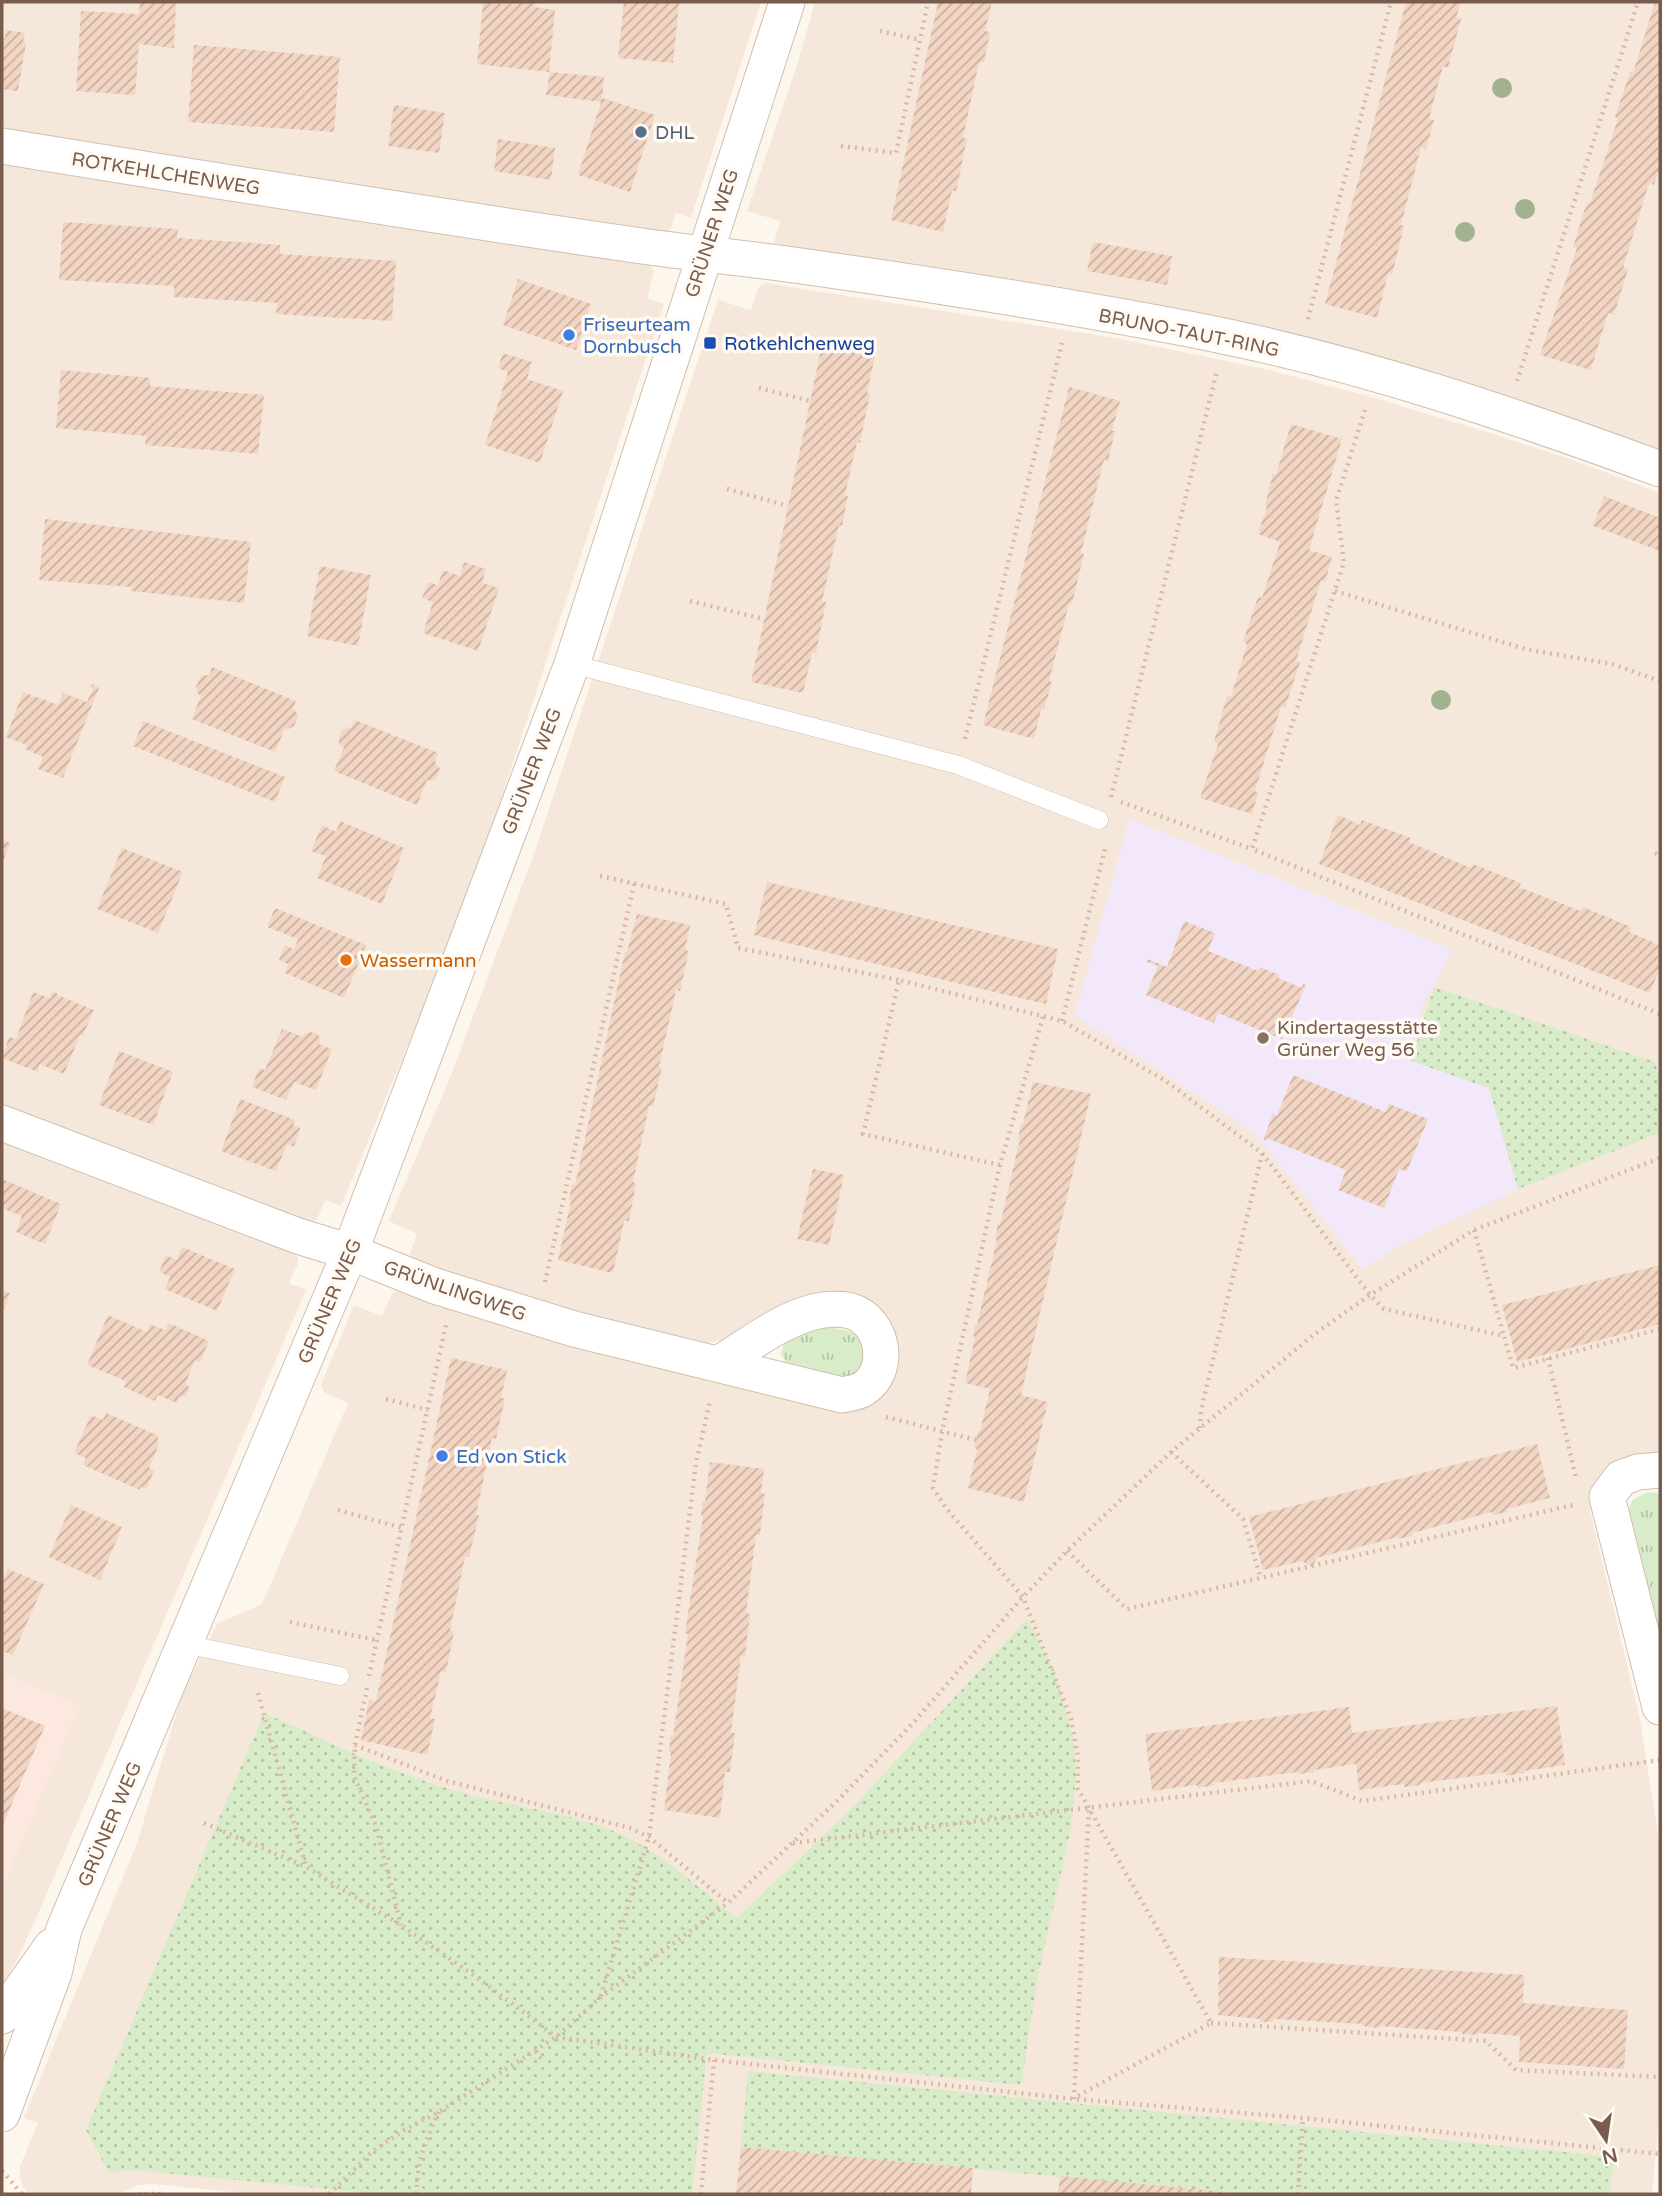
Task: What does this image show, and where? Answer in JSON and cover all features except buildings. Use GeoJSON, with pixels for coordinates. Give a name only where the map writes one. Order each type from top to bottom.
{"type":"FeatureCollection","features":[{"type":"Feature","properties":{"kind":"street","name":"GRÜNER WEG"},"geometry":{"type":"LineString","coordinates":[[2,2114],[54,1973],[64,1929],[350,1252],[572,664],[787,2]]}},
{"type":"Feature","properties":{"kind":"street","name":"ROTKEHLCHENWEG"},"geometry":{"type":"LineString","coordinates":[[2,146],[704,255]]}},
{"type":"Feature","properties":{"kind":"street","name":"BRUNO-TAUT-RING"},"geometry":{"type":"LineString","coordinates":[[704,255],[800,266],[1017,299],[1207,333],[1426,389],[1547,428],[1660,469]]}},
{"type":"Feature","properties":{"kind":"street","name":"GRÜNLINGWEG"},"geometry":{"type":"LineString","coordinates":[[2,1124],[435,1286],[574,1329],[718,1364]]}},
{"type":"Feature","properties":{"kind":"street"},"geometry":{"type":"LineString","coordinates":[[1660,1470],[1638,1472],[1621,1478],[1607,1497],[1660,1707]]}},
{"type":"Feature","properties":{"kind":"street","name":"GRÜNER WEG"},"geometry":{"type":"LineString","coordinates":[[2,2016],[64,1929]]}},
{"type":"Feature","properties":{"kind":"lane"},"geometry":{"type":"LineString","coordinates":[[572,664],[958,765],[1107,816]]}},
{"type":"Feature","properties":{"kind":"lane"},"geometry":{"type":"LineString","coordinates":[[184,1644],[340,1676]]}},
{"type":"Feature","properties":{"kind":"path"},"geometry":{"type":"LineString","coordinates":[[841,146],[896,153],[928,2]]}},
{"type":"Feature","properties":{"kind":"path"},"geometry":{"type":"LineString","coordinates":[[1307,325],[1391,2]]}},
{"type":"Feature","properties":{"kind":"path"},"geometry":{"type":"LineString","coordinates":[[1515,385],[1638,2]]}},
{"type":"Feature","properties":{"kind":"path"},"geometry":{"type":"LineString","coordinates":[[880,31],[921,40]]}},
{"type":"Feature","properties":{"kind":"path"},"geometry":{"type":"LineString","coordinates":[[958,765],[1064,335]]}},
{"type":"Feature","properties":{"kind":"path"},"geometry":{"type":"LineString","coordinates":[[1218,365],[1111,797],[1252,849],[1660,1014]]}},
{"type":"Feature","properties":{"kind":"path"},"geometry":{"type":"LineString","coordinates":[[759,388],[810,401]]}},
{"type":"Feature","properties":{"kind":"path"},"geometry":{"type":"LineString","coordinates":[[1252,849],[1344,562],[1336,501],[1368,402]]}},
{"type":"Feature","properties":{"kind":"path"},"geometry":{"type":"LineString","coordinates":[[727,489],[788,506]]}},
{"type":"Feature","properties":{"kind":"path"},"geometry":{"type":"LineString","coordinates":[[1335,591],[1525,649],[1612,664],[1660,681]]}},
{"type":"Feature","properties":{"kind":"path"},"geometry":{"type":"LineString","coordinates":[[690,601],[764,619]]}},
{"type":"Feature","properties":{"kind":"path"},"geometry":{"type":"LineString","coordinates":[[1107,816],[1120,801]]}},
{"type":"Feature","properties":{"kind":"path"},"geometry":{"type":"LineString","coordinates":[[1062,1021],[1108,837]]}},
{"type":"Feature","properties":{"kind":"path"},"geometry":{"type":"LineString","coordinates":[[600,876],[726,904],[738,948],[900,980],[1062,1021],[1166,1081],[1262,1153],[1370,1296],[1384,1310],[1504,1336]]}},
{"type":"Feature","properties":{"kind":"path"},"geometry":{"type":"LineString","coordinates":[[545,1283],[634,884]]}},
{"type":"Feature","properties":{"kind":"path"},"geometry":{"type":"LineString","coordinates":[[900,980],[863,1134],[1000,1165]]}},
{"type":"Feature","properties":{"kind":"path"},"geometry":{"type":"LineString","coordinates":[[1043,1017],[1000,1165],[942,1432],[933,1488],[946,1508],[1023,1597],[1071,1719],[1079,1758],[1078,1789],[1211,2023]]}},
{"type":"Feature","properties":{"kind":"path"},"geometry":{"type":"LineString","coordinates":[[1200,1428],[1200,1410],[1262,1153]]}},
{"type":"Feature","properties":{"kind":"path"},"geometry":{"type":"LineString","coordinates":[[329,2194],[373,2151],[536,2051],[601,1997],[728,1903],[914,1722],[1023,1597],[1067,1551],[1171,1452],[1316,1333],[1474,1230],[1660,1158]]}},
{"type":"Feature","properties":{"kind":"path"},"geometry":{"type":"LineString","coordinates":[[1474,1230],[1513,1368],[1660,1329]]}},
{"type":"Feature","properties":{"kind":"path"},"geometry":{"type":"LineString","coordinates":[[401,1926],[376,1826],[354,1776],[355,1745],[449,1314]]}},
{"type":"Feature","properties":{"kind":"path"},"geometry":{"type":"LineString","coordinates":[[1548,1358],[1579,1490]]}},
{"type":"Feature","properties":{"kind":"path"},"geometry":{"type":"LineString","coordinates":[[386,1399],[428,1410]]}},
{"type":"Feature","properties":{"kind":"path"},"geometry":{"type":"LineString","coordinates":[[601,1997],[649,1837],[696,1463],[711,1399]]}},
{"type":"Feature","properties":{"kind":"path"},"geometry":{"type":"LineString","coordinates":[[877,1415],[976,1440]]}},
{"type":"Feature","properties":{"kind":"path"},"geometry":{"type":"LineString","coordinates":[[1171,1452],[1243,1518],[1261,1579]]}},
{"type":"Feature","properties":{"kind":"path"},"geometry":{"type":"LineString","coordinates":[[1067,1551],[1127,1609],[1582,1503]]}},
{"type":"Feature","properties":{"kind":"path"},"geometry":{"type":"LineString","coordinates":[[338,1510],[403,1528]]}},
{"type":"Feature","properties":{"kind":"path"},"geometry":{"type":"LineString","coordinates":[[290,1622],[376,1640]]}},
{"type":"Feature","properties":{"kind":"path"},"geometry":{"type":"LineString","coordinates":[[258,1693],[306,1867]]}},
{"type":"Feature","properties":{"kind":"path"},"geometry":{"type":"LineString","coordinates":[[355,1745],[447,1781],[630,1828],[649,1837],[728,1903]]}},
{"type":"Feature","properties":{"kind":"path"},"geometry":{"type":"LineString","coordinates":[[792,1843],[1311,1781],[1362,1801],[1660,1760]]}},
{"type":"Feature","properties":{"kind":"path"},"geometry":{"type":"LineString","coordinates":[[1074,2099],[1089,1807]]}},
{"type":"Feature","properties":{"kind":"path"},"geometry":{"type":"LineString","coordinates":[[204,1823],[306,1867],[401,1926],[482,1981],[556,2037],[714,2060],[1074,2099],[1303,2118],[1660,2154]]}},
{"type":"Feature","properties":{"kind":"path"},"geometry":{"type":"LineString","coordinates":[[1074,2099],[1211,2023],[1486,2041],[1516,2070],[1660,2077]]}},
{"type":"Feature","properties":{"kind":"path"},"geometry":{"type":"LineString","coordinates":[[536,2051],[542,2060]]}},
{"type":"Feature","properties":{"kind":"path"},"geometry":{"type":"LineString","coordinates":[[701,2194],[714,2060]]}},
{"type":"Feature","properties":{"kind":"path"},"geometry":{"type":"LineString","coordinates":[[416,2194],[419,2161],[439,2112]]}},
{"type":"Feature","properties":{"kind":"path"},"geometry":{"type":"LineString","coordinates":[[1298,2194],[1303,2118]]}},
{"type":"Feature","properties":{"kind":"path"},"geometry":{"type":"LineString","coordinates":[[2,2171],[22,2194]]}},
{"type":"Feature","properties":{"kind":"path"},"geometry":{"type":"LineString","coordinates":[[138,2194],[162,2194]]}},
{"type":"Feature","properties":{"kind":"shaded area"},"geometry":{"type":"Polygon","coordinates":[[[2,2],[761,2],[691,218],[676,213],[671,228],[662,234],[2,132],[2,2]]]}},
{"type":"Feature","properties":{"kind":"shaded area"},"geometry":{"type":"Polygon","coordinates":[[[815,2],[1660,2],[1660,458],[1611,439],[773,246],[780,221],[747,211],[797,65],[815,2]]]}},
{"type":"Feature","properties":{"kind":"shaded area"},"geometry":{"type":"Polygon","coordinates":[[[2,163],[644,263],[654,271],[647,299],[664,304],[491,829],[418,1021],[341,1206],[325,1200],[313,1222],[2,1107],[2,163]]]}},
{"type":"Feature","properties":{"kind":"shaded area"},"geometry":{"type":"Polygon","coordinates":[[[765,283],[1116,338],[1273,371],[1372,397],[1493,434],[1660,493],[1660,1457],[1592,1491],[1590,1511],[1640,1719],[1660,1847],[1660,2108],[1652,2194],[252,2194],[153,2184],[138,2185],[119,2194],[28,2194],[23,2187],[20,2166],[38,2123],[24,2118],[137,1843],[182,1695],[217,1624],[262,1604],[348,1403],[324,1392],[321,1385],[354,1305],[382,1316],[391,1296],[400,1291],[438,1305],[876,1400],[889,1387],[896,1374],[899,1359],[897,1340],[892,1325],[882,1313],[708,1343],[597,1317],[452,1275],[411,1259],[410,1253],[417,1234],[389,1221],[453,1070],[535,851],[718,300],[751,310],[758,288],[765,283]]]}},
{"type":"Feature","properties":{"kind":"shaded area","name":"Kindertagesstätte Grüner Weg 56"},"geometry":{"type":"Polygon","coordinates":[[[1129,819],[1452,949],[1434,987],[1425,998],[1411,1061],[1489,1088],[1518,1189],[1394,1249],[1363,1270],[1256,1134],[1075,1016],[1129,819]]]}},
{"type":"Feature","properties":{"kind":"shaded area"},"geometry":{"type":"Polygon","coordinates":[[[2,1140],[291,1250],[298,1258],[298,1264],[289,1283],[306,1290],[41,1907],[19,1956],[2,1985],[2,1140]]]}},
{"type":"Feature","properties":{"kind":"shaded area"},"geometry":{"type":"Polygon","coordinates":[[[2,1674],[80,1705],[2,1889],[2,1674]]]}},
{"type":"Feature","properties":{"kind":"green space"},"geometry":{"type":"Polygon","coordinates":[[[1434,987],[1655,1062],[1660,1080],[1660,1133],[1518,1189],[1489,1088],[1411,1061],[1434,987]]]}},
{"type":"Feature","properties":{"kind":"green space"},"geometry":{"type":"Polygon","coordinates":[[[816,1325],[849,1331],[860,1338],[864,1344],[865,1358],[858,1370],[839,1376],[786,1362],[781,1354],[784,1344],[816,1325]]]}},
{"type":"Feature","properties":{"kind":"green space"},"geometry":{"type":"Polygon","coordinates":[[[1654,1492],[1660,1494],[1660,1646],[1627,1515],[1632,1500],[1654,1492]]]}},
{"type":"Feature","properties":{"kind":"green space"},"geometry":{"type":"Polygon","coordinates":[[[1027,1619],[1055,1672],[1073,1737],[1076,1775],[1071,1828],[1038,1976],[1021,2085],[707,2053],[692,2194],[378,2194],[134,2170],[109,2173],[86,2130],[264,1713],[399,1772],[467,1794],[574,1818],[616,1832],[664,1860],[737,1918],[853,1807],[1027,1619]]]}},
{"type":"Feature","properties":{"kind":"green space"},"geometry":{"type":"Polygon","coordinates":[[[748,2071],[1614,2157],[1609,2194],[1245,2194],[741,2147],[748,2071]]]}},
{"type":"Feature","properties":{"kind":"place","name":"DHL"},"geometry":{"type":"Point","coordinates":[641,132]}},
{"type":"Feature","properties":{"kind":"place","name":"Friseurteam Dornbusch"},"geometry":{"type":"Point","coordinates":[569,335]}},
{"type":"Feature","properties":{"kind":"place","name":"Rotkehlchenweg"},"geometry":{"type":"Point","coordinates":[710,343]}},
{"type":"Feature","properties":{"kind":"place","name":"Wassermann"},"geometry":{"type":"Point","coordinates":[346,960]}},
{"type":"Feature","properties":{"kind":"place","name":"Kindertagesstätte Grüner Weg 56"},"geometry":{"type":"Point","coordinates":[1263,1038]}},
{"type":"Feature","properties":{"kind":"place","name":"Ed von Stick"},"geometry":{"type":"Point","coordinates":[442,1456]}}]}
